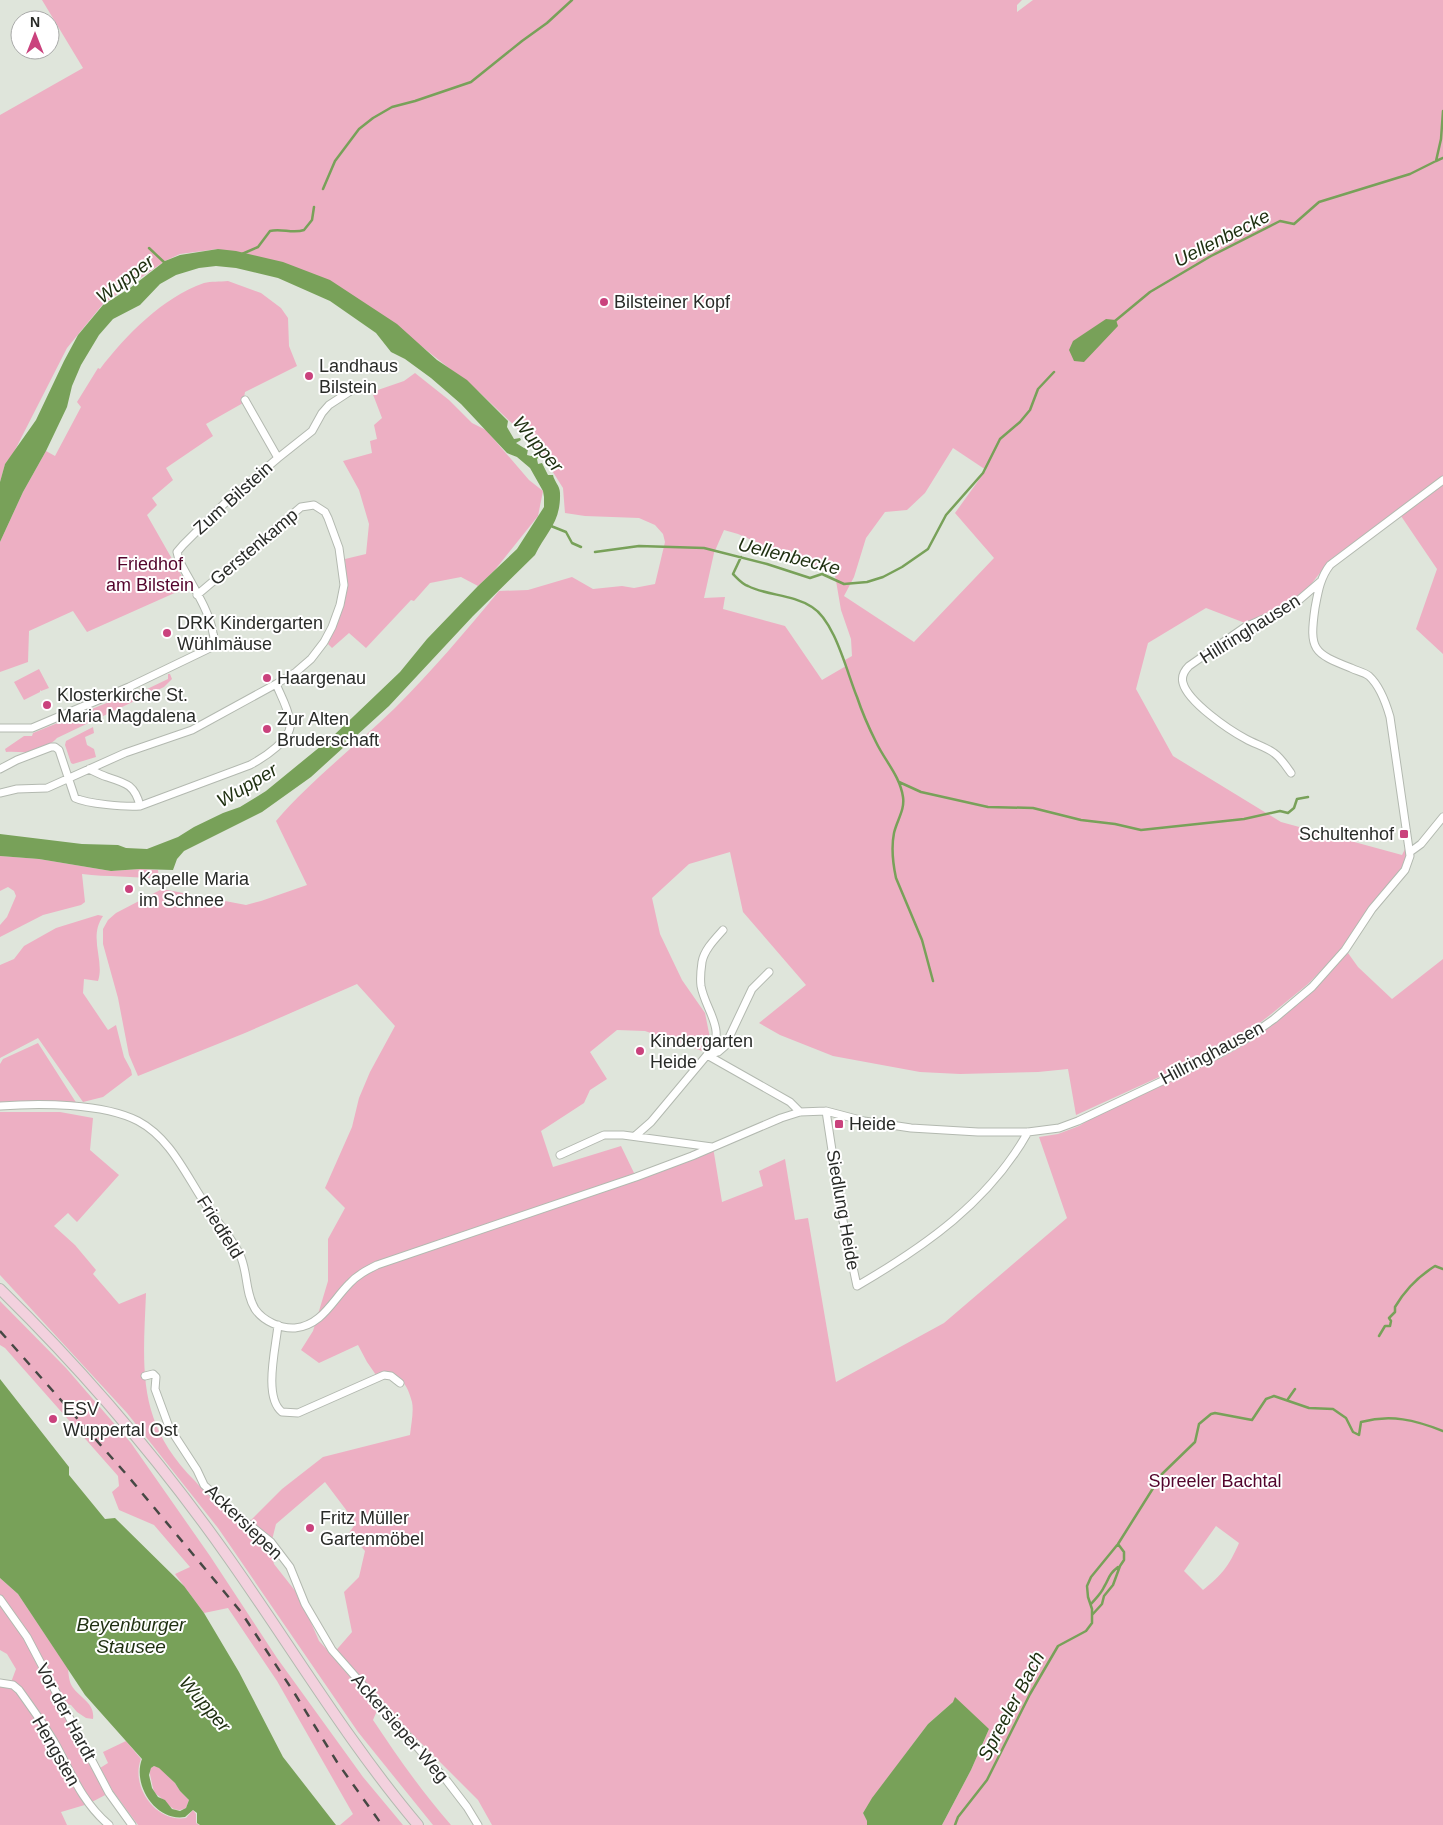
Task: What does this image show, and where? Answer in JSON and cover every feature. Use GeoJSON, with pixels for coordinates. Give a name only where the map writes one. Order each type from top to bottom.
{"type":"FeatureCollection","features":[{"type":"Feature","properties":{"kind":"main road"},"geometry":{"type":"LineString","coordinates":[[0,1289],[75,1365],[167,1473],[269,1616],[349,1736],[391,1793],[418,1825]]}},
{"type":"Feature","properties":{"kind":"street","name":"Zum Bilstein"},"geometry":{"type":"LineString","coordinates":[[0,728],[32,728],[129,687],[206,650],[212,645],[214,640],[213,633],[197,595],[178,560],[177,552],[225,502],[312,431],[322,412],[352,390]]}},
{"type":"Feature","properties":{"kind":"street","name":"Zum Bilstein"},"geometry":{"type":"LineString","coordinates":[[245,400],[278,458]]}},
{"type":"Feature","properties":{"kind":"street","name":"Hillringhausen"},"geometry":{"type":"LineString","coordinates":[[1028,1132],[1059,1128],[1078,1121],[1217,1055],[1261,1028],[1312,987],[1345,950],[1372,909],[1405,870],[1410,852],[1390,717],[1386,703],[1370,677],[1328,659],[1318,651],[1314,644],[1314,623],[1320,582],[1324,573],[1333,562],[1443,480]]}},
{"type":"Feature","properties":{"kind":"street","name":"Gerstenkamp"},"geometry":{"type":"LineString","coordinates":[[197,595],[301,507],[314,505],[325,512],[339,548],[344,585],[340,605],[324,642],[311,659],[296,672],[276,684]]}},
{"type":"Feature","properties":{"kind":"street","name":"Hillringhausen"},"geometry":{"type":"LineString","coordinates":[[1291,773],[1272,752],[1245,739],[1221,723],[1196,702],[1185,688],[1182,677],[1189,666],[1245,627],[1273,615],[1299,600],[1320,582]]}},
{"type":"Feature","properties":{"kind":"street"},"geometry":{"type":"LineString","coordinates":[[0,769],[17,760],[55,747],[59,750],[68,780],[73,795],[78,799],[140,806],[250,765],[278,745],[288,732],[290,720],[276,684],[192,730],[124,753],[68,780],[48,788],[17,789],[0,793]]}},
{"type":"Feature","properties":{"kind":"street"},"geometry":{"type":"LineString","coordinates":[[89,769],[105,777],[125,783],[138,796],[140,806]]}},
{"type":"Feature","properties":{"kind":"street"},"geometry":{"type":"LineString","coordinates":[[1410,852],[1421,844],[1443,817]]}},
{"type":"Feature","properties":{"kind":"street"},"geometry":{"type":"LineString","coordinates":[[635,1136],[657,1115],[715,1047],[716,1029],[714,1019],[701,985],[702,961],[710,946],[723,930]]}},
{"type":"Feature","properties":{"kind":"street"},"geometry":{"type":"LineString","coordinates":[[707,1055],[718,1052],[725,1046],[752,989],[769,972]]}},
{"type":"Feature","properties":{"kind":"street"},"geometry":{"type":"LineString","coordinates":[[707,1055],[790,1102],[800,1112]]}},
{"type":"Feature","properties":{"kind":"street","name":"Friedfeld"},"geometry":{"type":"LineString","coordinates":[[0,1106],[49,1105],[104,1110],[130,1117],[153,1131],[171,1150],[238,1251],[243,1264],[248,1293],[256,1311],[278,1326]]}},
{"type":"Feature","properties":{"kind":"street"},"geometry":{"type":"LineString","coordinates":[[400,1383],[391,1376],[384,1375],[298,1413],[282,1412],[276,1406],[272,1381],[278,1326],[294,1328],[305,1326],[315,1321],[328,1310],[352,1280],[377,1265],[636,1177],[800,1112],[826,1111],[864,1122],[910,1128],[970,1132],[1028,1132]]}},
{"type":"Feature","properties":{"kind":"street","name":"Siedlung Heide"},"geometry":{"type":"LineString","coordinates":[[826,1111],[841,1207],[857,1286],[910,1254],[956,1220],[995,1180],[1016,1154],[1028,1132]]}},
{"type":"Feature","properties":{"kind":"street"},"geometry":{"type":"LineString","coordinates":[[560,1155],[604,1135],[635,1136],[713,1147]]}},
{"type":"Feature","properties":{"kind":"street","name":"Ackersiepen"},"geometry":{"type":"LineString","coordinates":[[145,1376],[153,1374],[156,1377],[155,1389],[169,1427],[197,1470],[204,1485],[230,1510],[271,1542],[290,1567],[305,1604],[332,1650]]}},
{"type":"Feature","properties":{"kind":"street","name":"Vor der Hardt"},"geometry":{"type":"LineString","coordinates":[[0,1600],[27,1637],[109,1793],[132,1825]]}},
{"type":"Feature","properties":{"kind":"street","name":"Ackersieper Weg"},"geometry":{"type":"LineString","coordinates":[[332,1650],[447,1781],[478,1825]]}},
{"type":"Feature","properties":{"kind":"street","name":"Hengsten"},"geometry":{"type":"LineString","coordinates":[[0,1683],[13,1685],[19,1690],[55,1744],[74,1782],[88,1804],[109,1825]]}},
{"type":"Feature","properties":{"kind":"green space","name":"Spreeler Bachtal"},"geometry":{"type":"Polygon","coordinates":[[[42,0],[1022,0],[1017,5],[1017,12],[1033,0],[1443,0],[1443,477],[1331,559],[1298,598],[1245,623],[1206,608],[1148,643],[1136,689],[1173,756],[1281,822],[1402,855],[1406,847],[1407,854],[1402,868],[1367,910],[1340,951],[1308,984],[1244,1035],[1216,1051],[1076,1115],[1068,1069],[1038,1072],[960,1074],[920,1072],[833,1056],[780,1035],[759,1023],[806,985],[743,912],[730,852],[689,864],[652,898],[660,934],[682,980],[705,1013],[710,1038],[705,1052],[645,1031],[617,1030],[590,1052],[607,1079],[590,1090],[584,1103],[541,1131],[553,1167],[621,1146],[636,1177],[713,1147],[722,1202],[763,1186],[759,1171],[785,1159],[795,1220],[808,1218],[836,1382],[944,1323],[1067,1218],[1039,1137],[1058,1134],[1079,1126],[1105,1110],[1221,1058],[1251,1041],[1316,987],[1348,953],[1358,967],[1392,999],[1443,959],[1443,1825],[942,1825],[971,1770],[989,1729],[953,1702],[928,1724],[872,1799],[863,1813],[867,1825],[492,1825],[478,1800],[402,1724],[386,1714],[376,1713],[373,1720],[410,1774],[451,1825],[433,1825],[358,1732],[218,1528],[127,1413],[0,1275],[0,1112],[60,1112],[93,1118],[90,1150],[119,1175],[77,1222],[68,1213],[54,1226],[75,1245],[96,1270],[93,1274],[119,1304],[146,1293],[145,1370],[147,1393],[153,1416],[162,1437],[176,1459],[207,1494],[220,1505],[236,1516],[250,1521],[282,1489],[323,1457],[410,1435],[413,1406],[407,1388],[395,1376],[390,1374],[376,1375],[358,1345],[319,1363],[301,1350],[313,1331],[328,1281],[328,1239],[345,1208],[325,1188],[352,1127],[359,1098],[370,1072],[395,1026],[357,984],[245,1033],[138,1076],[129,1055],[118,998],[103,944],[103,929],[108,920],[116,913],[162,889],[246,905],[307,885],[276,821],[304,791],[409,694],[499,591],[528,590],[572,577],[593,589],[622,586],[634,588],[655,584],[665,542],[663,534],[655,525],[639,518],[585,516],[565,513],[563,488],[537,447],[479,392],[386,318],[218,249],[180,254],[165,261],[103,304],[67,348],[14,452],[5,464],[0,482],[0,115],[83,68],[60,30],[60,10],[48,10],[42,0]],[[953,448],[925,493],[907,510],[885,512],[866,538],[854,577],[844,596],[914,642],[994,558],[955,513],[986,470],[953,448]],[[724,530],[714,553],[704,598],[725,597],[723,609],[785,626],[822,680],[846,666],[845,660],[852,656],[851,639],[841,610],[835,575],[738,534],[724,530]],[[325,1482],[276,1524],[270,1548],[274,1564],[300,1597],[319,1641],[332,1655],[352,1632],[344,1592],[359,1577],[365,1551],[349,1533],[356,1523],[325,1482]],[[1216,1526],[1184,1571],[1203,1590],[1224,1570],[1239,1543],[1216,1526]]]}},
{"type":"Feature","properties":{"kind":"green space","name":"Friedhof am Bilstein"},"geometry":{"type":"Polygon","coordinates":[[[228,281],[261,293],[281,308],[288,318],[289,346],[297,366],[245,392],[243,403],[206,424],[213,436],[166,468],[173,480],[152,498],[157,505],[147,515],[188,587],[87,632],[73,611],[29,631],[28,662],[0,672],[0,542],[23,492],[46,451],[55,456],[81,407],[77,402],[98,368],[100,369],[133,331],[159,308],[189,290],[207,282],[228,281]]]}},
{"type":"Feature","properties":{"kind":"green space"},"geometry":{"type":"Polygon","coordinates":[[[415,373],[449,400],[472,423],[486,430],[529,480],[543,491],[538,516],[494,571],[478,586],[461,577],[430,583],[414,601],[411,600],[366,648],[349,633],[332,648],[328,644],[337,623],[342,603],[346,571],[345,559],[366,554],[369,524],[359,490],[343,461],[372,453],[370,441],[377,439],[374,425],[382,418],[372,392],[404,381],[415,373]]]}},
{"type":"Feature","properties":{"kind":"green space"},"geometry":{"type":"Polygon","coordinates":[[[1443,484],[1443,654],[1416,629],[1437,569],[1401,516],[1443,484]]]}},
{"type":"Feature","properties":{"kind":"green space"},"geometry":{"type":"Polygon","coordinates":[[[39,669],[49,688],[40,690],[40,692],[24,700],[14,682],[39,669]]]}},
{"type":"Feature","properties":{"kind":"green space"},"geometry":{"type":"Polygon","coordinates":[[[168,674],[170,674],[172,679],[164,687],[57,738],[41,749],[31,752],[6,752],[5,749],[24,736],[32,736],[33,733],[141,689],[145,690],[168,679],[168,674]]]}},
{"type":"Feature","properties":{"kind":"green space"},"geometry":{"type":"Polygon","coordinates":[[[93,727],[94,733],[85,737],[87,745],[94,749],[96,757],[71,763],[65,745],[66,741],[93,727]]]}},
{"type":"Feature","properties":{"kind":"green space"},"geometry":{"type":"Polygon","coordinates":[[[0,856],[39,859],[111,871],[158,870],[159,879],[82,874],[85,902],[81,905],[43,915],[0,937],[0,925],[7,917],[16,896],[14,891],[8,887],[0,891],[0,856]]]}},
{"type":"Feature","properties":{"kind":"green space"},"geometry":{"type":"Polygon","coordinates":[[[98,915],[103,916],[97,932],[100,973],[98,981],[84,979],[83,993],[108,1030],[116,1025],[124,1057],[132,1075],[103,1097],[83,1102],[38,1038],[0,1058],[0,965],[14,959],[24,946],[56,928],[98,915]]]}},
{"type":"Feature","properties":{"kind":"green space"},"geometry":{"type":"Polygon","coordinates":[[[38,1043],[77,1104],[31,1101],[0,1102],[0,1064],[3,1059],[38,1043]]]}},
{"type":"Feature","properties":{"kind":"green space"},"geometry":{"type":"Polygon","coordinates":[[[0,1301],[66,1368],[131,1443],[210,1556],[277,1658],[363,1777],[403,1825],[340,1825],[353,1814],[277,1681],[228,1608],[204,1613],[175,1574],[190,1567],[154,1525],[119,1510],[112,1492],[119,1486],[118,1476],[5,1348],[0,1345],[0,1301]]]}},
{"type":"Feature","properties":{"kind":"green space"},"geometry":{"type":"Polygon","coordinates":[[[0,1578],[18,1594],[68,1669],[72,1687],[92,1709],[93,1719],[86,1718],[71,1705],[61,1703],[109,1793],[88,1804],[61,1812],[67,1825],[0,1825],[0,1686],[10,1685],[16,1669],[7,1654],[0,1650],[0,1578]]]}},
{"type":"Feature","properties":{"kind":"green space"},"geometry":{"type":"Polygon","coordinates":[[[126,1741],[141,1759],[139,1780],[142,1791],[148,1800],[165,1815],[175,1818],[186,1818],[193,1810],[196,1814],[196,1823],[199,1825],[138,1825],[112,1790],[100,1768],[108,1763],[103,1752],[126,1741]]]}},
{"type":"Feature","properties":{"kind":"green space"},"geometry":{"type":"Polygon","coordinates":[[[154,1766],[159,1767],[189,1800],[186,1808],[174,1809],[155,1793],[150,1774],[151,1768],[154,1766]]]}},
{"type":"Feature","properties":{"kind":"water"},"geometry":{"type":"Polygon","coordinates":[[[218,249],[236,251],[283,262],[330,280],[397,324],[437,360],[467,380],[508,421],[507,427],[514,439],[520,438],[521,440],[516,443],[528,449],[527,455],[531,456],[537,453],[541,455],[537,459],[538,464],[542,463],[548,475],[553,475],[560,490],[558,512],[552,527],[535,555],[473,616],[389,706],[311,777],[262,812],[184,851],[177,859],[173,870],[140,869],[111,871],[39,859],[0,856],[0,834],[82,844],[118,845],[126,848],[147,849],[178,837],[194,827],[240,807],[266,791],[332,737],[400,672],[427,639],[517,549],[544,507],[543,491],[530,468],[517,457],[507,453],[461,404],[431,378],[405,359],[391,352],[376,333],[330,301],[278,278],[236,268],[216,266],[199,268],[176,275],[160,284],[140,305],[113,319],[99,335],[81,365],[72,386],[67,407],[46,451],[23,492],[0,542],[0,482],[5,464],[36,420],[78,335],[103,305],[130,288],[165,261],[180,255],[218,249]]]}},
{"type":"Feature","properties":{"kind":"water"},"geometry":{"type":"Polygon","coordinates":[[[1106,319],[1116,320],[1118,326],[1084,362],[1074,361],[1069,350],[1073,341],[1106,319]]]}},
{"type":"Feature","properties":{"kind":"water","name":"Beyenburger Stausee"},"geometry":{"type":"Polygon","coordinates":[[[0,1379],[69,1467],[69,1475],[105,1519],[115,1518],[184,1586],[204,1613],[239,1672],[283,1757],[336,1825],[200,1825],[197,1823],[197,1813],[193,1810],[185,1817],[174,1817],[156,1808],[149,1800],[140,1780],[142,1759],[85,1695],[18,1594],[0,1578],[0,1379]],[[154,1766],[151,1768],[149,1775],[152,1788],[158,1797],[165,1800],[172,1809],[180,1811],[186,1808],[189,1800],[159,1768],[154,1766]]]}},
{"type":"Feature","properties":{"kind":"water"},"geometry":{"type":"Polygon","coordinates":[[[955,1697],[989,1729],[971,1770],[942,1825],[867,1825],[863,1813],[872,1798],[928,1724],[953,1702],[955,1697]]]}},
{"type":"Feature","properties":{"kind":"waterway"},"geometry":{"type":"LineString","coordinates":[[323,189],[335,161],[359,129],[373,118],[392,107],[471,82],[547,23],[572,0]]}},
{"type":"Feature","properties":{"kind":"waterway","name":"Uellenbecke"},"geometry":{"type":"LineString","coordinates":[[1115,321],[1150,292],[1211,256],[1280,221],[1294,224],[1319,202],[1410,174],[1436,161],[1441,139],[1443,111]]}},
{"type":"Feature","properties":{"kind":"waterway","name":"Uellenbecke"},"geometry":{"type":"LineString","coordinates":[[1436,161],[1443,158]]}},
{"type":"Feature","properties":{"kind":"waterway"},"geometry":{"type":"LineString","coordinates":[[242,254],[258,247],[270,231],[304,230],[312,220],[314,207]]}},
{"type":"Feature","properties":{"kind":"waterway","name":"Wupper"},"geometry":{"type":"LineString","coordinates":[[149,248],[166,264]]}},
{"type":"Feature","properties":{"kind":"waterway","name":"Uellenbecke"},"geometry":{"type":"LineString","coordinates":[[595,552],[639,546],[704,548],[767,564],[810,578],[822,574],[844,584],[867,582],[883,577],[902,567],[928,549],[946,515],[983,473],[1000,439],[1020,422],[1030,410],[1038,389],[1054,372]]}},
{"type":"Feature","properties":{"kind":"waterway","name":"Uellenbecke"},"geometry":{"type":"LineString","coordinates":[[551,526],[566,532],[572,543],[581,547]]}},
{"type":"Feature","properties":{"kind":"waterway"},"geometry":{"type":"LineString","coordinates":[[741,557],[733,574],[742,582],[764,592],[796,600],[812,607],[820,614],[834,635],[868,726],[899,782],[903,806],[893,839],[894,867],[896,878],[922,940],[933,981]]}},
{"type":"Feature","properties":{"kind":"waterway"},"geometry":{"type":"LineString","coordinates":[[899,782],[921,792],[988,807],[1033,808],[1081,820],[1115,824],[1141,830],[1244,819],[1280,811],[1288,813],[1294,808],[1297,799],[1308,797]]}},
{"type":"Feature","properties":{"kind":"waterway"},"geometry":{"type":"LineString","coordinates":[[1379,1336],[1385,1326],[1390,1326],[1391,1321],[1389,1318],[1395,1312],[1395,1307],[1413,1284],[1435,1266],[1443,1269]]}},
{"type":"Feature","properties":{"kind":"waterway"},"geometry":{"type":"LineString","coordinates":[[1288,1399],[1295,1389]]}},
{"type":"Feature","properties":{"kind":"waterway","name":"Spreeler Bach"},"geometry":{"type":"LineString","coordinates":[[955,1825],[958,1817],[987,1780],[1030,1694],[1058,1646],[1086,1631],[1092,1623],[1092,1609],[1087,1586],[1091,1577],[1118,1544],[1162,1474],[1195,1442],[1199,1424],[1211,1414],[1215,1413],[1252,1420],[1266,1399],[1274,1396],[1309,1408],[1333,1409],[1346,1418],[1353,1432],[1359,1435],[1361,1422],[1383,1418],[1413,1421],[1443,1431]]}},
{"type":"Feature","properties":{"kind":"waterway"},"geometry":{"type":"LineString","coordinates":[[1092,1615],[1102,1604],[1104,1596],[1113,1585],[1124,1560],[1124,1552],[1118,1544]]}},
{"type":"Feature","properties":{"kind":"waterway"},"geometry":{"type":"LineString","coordinates":[[1091,1604],[1101,1592],[1111,1574],[1118,1567]]}},
{"type":"Feature","properties":{"kind":"railway"},"geometry":{"type":"LineString","coordinates":[[0,1331],[127,1475],[241,1612],[337,1762],[382,1825]]}},
{"type":"Feature","properties":{"kind":"place","name":"Bilsteiner Kopf"},"geometry":{"type":"Point","coordinates":[604,302]}},
{"type":"Feature","properties":{"kind":"place","name":"Landhaus Bilstein"},"geometry":{"type":"Point","coordinates":[309,376]}},
{"type":"Feature","properties":{"kind":"place","name":"DRK Kindergarten Wühlmäuse"},"geometry":{"type":"Point","coordinates":[167,633]}},
{"type":"Feature","properties":{"kind":"place","name":"Haargenau"},"geometry":{"type":"Point","coordinates":[267,678]}},
{"type":"Feature","properties":{"kind":"place","name":"Klosterkirche St. Maria Magdalena"},"geometry":{"type":"Point","coordinates":[47,705]}},
{"type":"Feature","properties":{"kind":"place","name":"Zur Alten Bruderschaft"},"geometry":{"type":"Point","coordinates":[267,729]}},
{"type":"Feature","properties":{"kind":"place","name":"Schultenhof"},"geometry":{"type":"Point","coordinates":[1404,834]}},
{"type":"Feature","properties":{"kind":"place","name":"Kapelle Maria im Schnee"},"geometry":{"type":"Point","coordinates":[129,889]}},
{"type":"Feature","properties":{"kind":"place","name":"Kindergarten Heide"},"geometry":{"type":"Point","coordinates":[640,1051]}},
{"type":"Feature","properties":{"kind":"place","name":"Heide"},"geometry":{"type":"Point","coordinates":[839,1124]}},
{"type":"Feature","properties":{"kind":"place","name":"ESV Wuppertal Ost"},"geometry":{"type":"Point","coordinates":[53,1419]}},
{"type":"Feature","properties":{"kind":"place","name":"Fritz Müller Gartenmöbel"},"geometry":{"type":"Point","coordinates":[310,1528]}}]}
